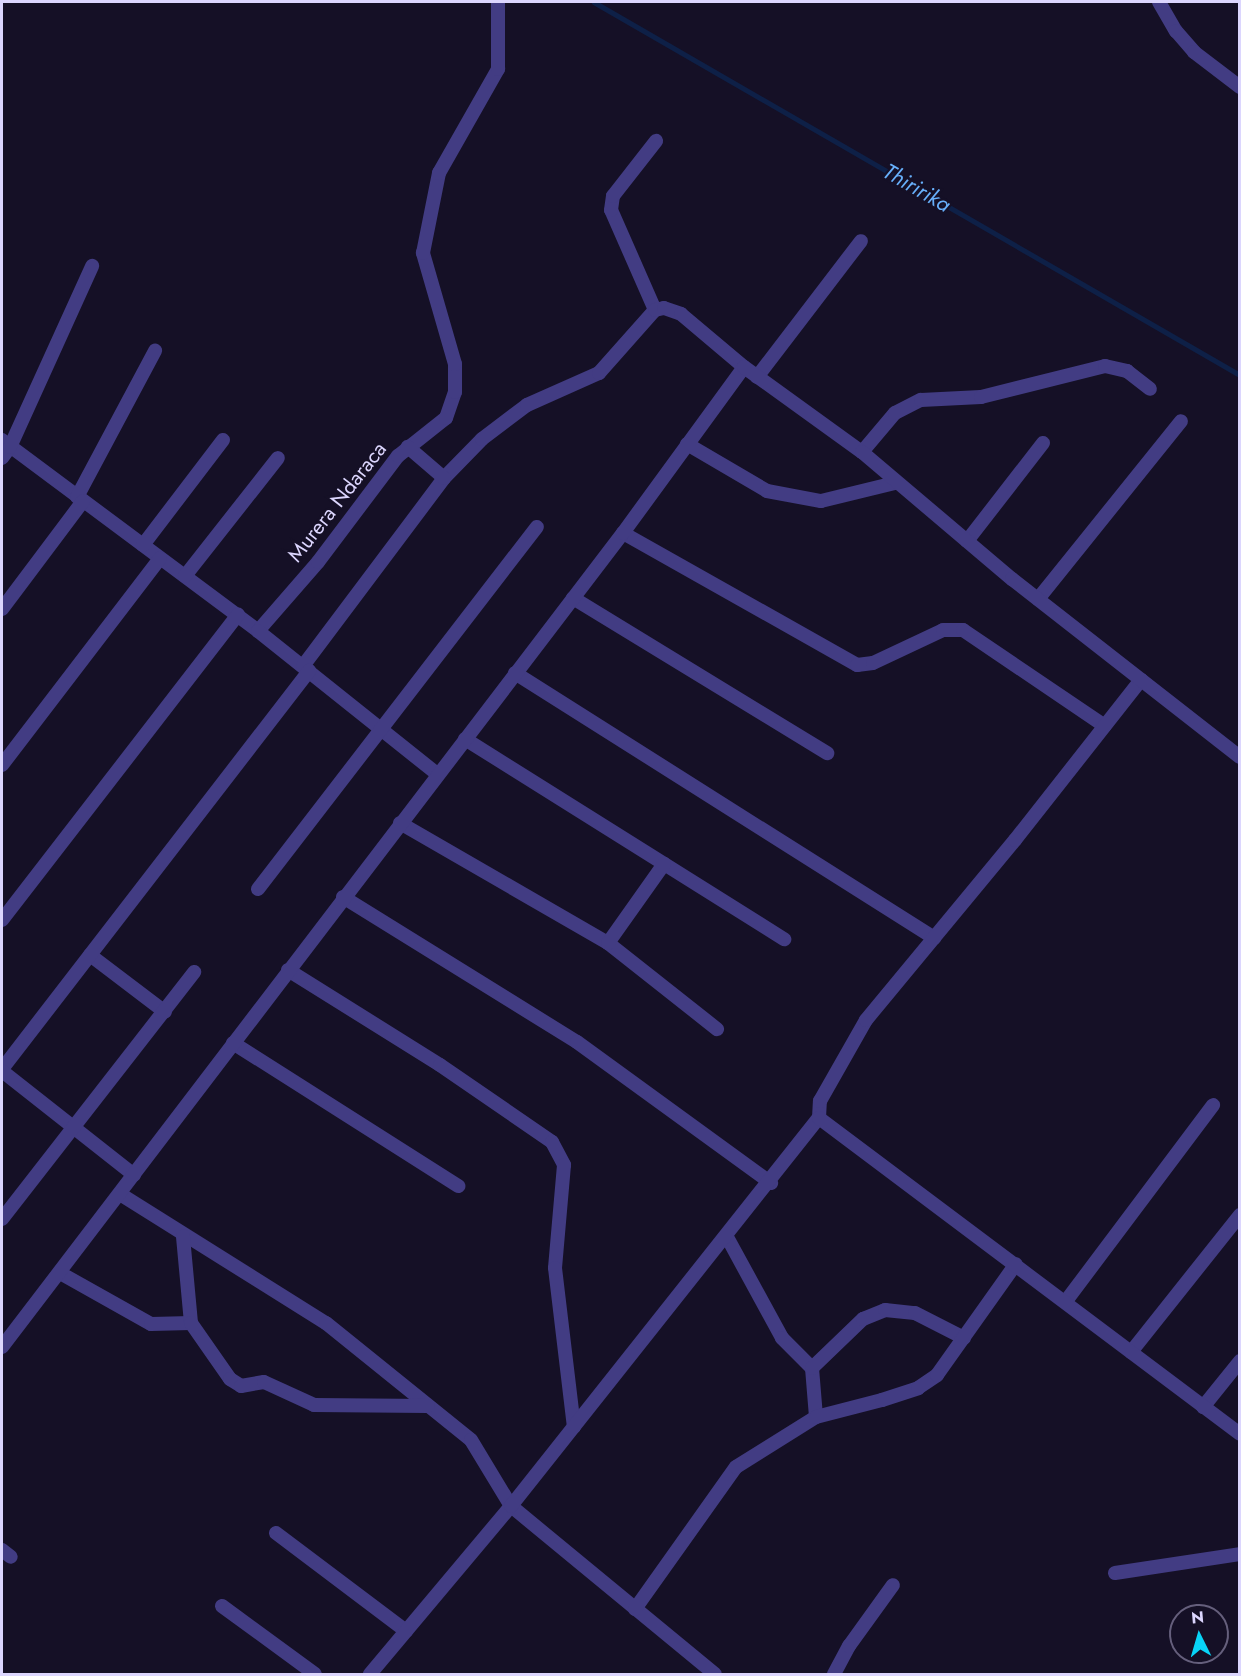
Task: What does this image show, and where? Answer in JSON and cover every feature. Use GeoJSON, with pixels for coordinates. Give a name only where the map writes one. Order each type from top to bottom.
{"type":"FeatureCollection","features":[{"type":"Feature","properties":{"kind":"street","name":"Murera Ndaraca"},"geometry":{"type":"LineString","coordinates":[[258,631],[318,562],[408,447],[439,427],[455,392],[455,364],[423,254],[439,173],[498,69],[498,2]]}},
{"type":"Feature","properties":{"kind":"street"},"geometry":{"type":"LineString","coordinates":[[1159,2],[1176,31],[1194,52],[1239,87]]}},
{"type":"Feature","properties":{"kind":"street"},"geometry":{"type":"LineString","coordinates":[[655,310],[611,210],[614,196],[656,141]]}},
{"type":"Feature","properties":{"kind":"street"},"geometry":{"type":"LineString","coordinates":[[757,377],[861,241]]}},
{"type":"Feature","properties":{"kind":"street"},"geometry":{"type":"LineString","coordinates":[[92,266],[4,449],[80,499],[238,615],[438,774]]}},
{"type":"Feature","properties":{"kind":"street"},"geometry":{"type":"LineString","coordinates":[[134,1175],[2,1070],[306,668],[444,478],[482,439],[527,405],[599,373],[655,310],[664,308],[681,314],[757,377],[862,452],[895,483],[1038,599],[1239,757]]}},
{"type":"Feature","properties":{"kind":"street"},"geometry":{"type":"LineString","coordinates":[[2,609],[80,499],[155,351]]}},
{"type":"Feature","properties":{"kind":"street"},"geometry":{"type":"LineString","coordinates":[[862,452],[895,413],[921,400],[981,397],[1105,366],[1127,371],[1150,389]]}},
{"type":"Feature","properties":{"kind":"street"},"geometry":{"type":"LineString","coordinates":[[2,1347],[343,897],[623,533],[744,367]]}},
{"type":"Feature","properties":{"kind":"street"},"geometry":{"type":"LineString","coordinates":[[1038,599],[1181,420]]}},
{"type":"Feature","properties":{"kind":"street"},"geometry":{"type":"LineString","coordinates":[[143,545],[223,440]]}},
{"type":"Feature","properties":{"kind":"street"},"geometry":{"type":"LineString","coordinates":[[967,541],[1043,443]]}},
{"type":"Feature","properties":{"kind":"street"},"geometry":{"type":"LineString","coordinates":[[687,444],[767,491],[821,501],[895,483]]}},
{"type":"Feature","properties":{"kind":"street"},"geometry":{"type":"LineString","coordinates":[[408,447],[444,478]]}},
{"type":"Feature","properties":{"kind":"street"},"geometry":{"type":"LineString","coordinates":[[185,576],[278,458]]}},
{"type":"Feature","properties":{"kind":"street"},"geometry":{"type":"LineString","coordinates":[[258,889],[537,527]]}},
{"type":"Feature","properties":{"kind":"street"},"geometry":{"type":"LineString","coordinates":[[623,533],[857,665],[873,663],[944,630],[963,630],[1105,726]]}},
{"type":"Feature","properties":{"kind":"street"},"geometry":{"type":"LineString","coordinates":[[2,765],[160,558]]}},
{"type":"Feature","properties":{"kind":"street"},"geometry":{"type":"LineString","coordinates":[[573,598],[827,753]]}},
{"type":"Feature","properties":{"kind":"street"},"geometry":{"type":"LineString","coordinates":[[2,920],[238,615]]}},
{"type":"Feature","properties":{"kind":"street"},"geometry":{"type":"LineString","coordinates":[[515,674],[934,938]]}},
{"type":"Feature","properties":{"kind":"street"},"geometry":{"type":"LineString","coordinates":[[376,1672],[406,1631],[511,1506],[771,1183],[819,1118],[820,1101],[866,1020],[1142,680]]}},
{"type":"Feature","properties":{"kind":"street"},"geometry":{"type":"LineString","coordinates":[[465,739],[784,939]]}},
{"type":"Feature","properties":{"kind":"street"},"geometry":{"type":"LineString","coordinates":[[400,823],[608,943],[717,1029]]}},
{"type":"Feature","properties":{"kind":"street"},"geometry":{"type":"LineString","coordinates":[[608,943],[663,864]]}},
{"type":"Feature","properties":{"kind":"street"},"geometry":{"type":"LineString","coordinates":[[343,897],[577,1042],[771,1183]]}},
{"type":"Feature","properties":{"kind":"street"},"geometry":{"type":"LineString","coordinates":[[90,955],[165,1012]]}},
{"type":"Feature","properties":{"kind":"street"},"geometry":{"type":"LineString","coordinates":[[288,970],[440,1065],[552,1142],[564,1165],[555,1268],[574,1427]]}},
{"type":"Feature","properties":{"kind":"street"},"geometry":{"type":"LineString","coordinates":[[2,1219],[75,1129],[194,972]]}},
{"type":"Feature","properties":{"kind":"street"},"geometry":{"type":"LineString","coordinates":[[233,1043],[458,1186]]}},
{"type":"Feature","properties":{"kind":"street"},"geometry":{"type":"LineString","coordinates":[[1066,1301],[1213,1105]]}},
{"type":"Feature","properties":{"kind":"street"},"geometry":{"type":"LineString","coordinates":[[819,1118],[1066,1301],[1239,1434]]}},
{"type":"Feature","properties":{"kind":"street"},"geometry":{"type":"LineString","coordinates":[[120,1194],[183,1236],[326,1323],[471,1440],[511,1506],[715,1674]]}},
{"type":"Feature","properties":{"kind":"street"},"geometry":{"type":"LineString","coordinates":[[1131,1352],[1239,1215]]}},
{"type":"Feature","properties":{"kind":"street"},"geometry":{"type":"LineString","coordinates":[[183,1236],[191,1323],[230,1379],[241,1386],[272,1384],[314,1405],[428,1406]]}},
{"type":"Feature","properties":{"kind":"street"},"geometry":{"type":"LineString","coordinates":[[727,1237],[782,1338],[812,1368],[816,1417]]}},
{"type":"Feature","properties":{"kind":"street"},"geometry":{"type":"LineString","coordinates":[[635,1609],[736,1467],[816,1417],[918,1388],[937,1375],[1016,1264]]}},
{"type":"Feature","properties":{"kind":"street"},"geometry":{"type":"LineString","coordinates":[[60,1273],[151,1324],[191,1323]]}},
{"type":"Feature","properties":{"kind":"street"},"geometry":{"type":"LineString","coordinates":[[812,1368],[863,1318],[885,1310],[915,1313],[964,1338]]}},
{"type":"Feature","properties":{"kind":"street"},"geometry":{"type":"LineString","coordinates":[[1203,1407],[1239,1361]]}},
{"type":"Feature","properties":{"kind":"street"},"geometry":{"type":"LineString","coordinates":[[276,1533],[406,1631]]}},
{"type":"Feature","properties":{"kind":"street"},"geometry":{"type":"LineString","coordinates":[[1115,1573],[1239,1554]]}},
{"type":"Feature","properties":{"kind":"street"},"geometry":{"type":"LineString","coordinates":[[834,1674],[849,1646],[893,1585]]}},
{"type":"Feature","properties":{"kind":"street"},"geometry":{"type":"LineString","coordinates":[[222,1606],[315,1674]]}},
{"type":"Feature","properties":{"kind":"waterway","name":"Thiririka"},"geometry":{"type":"LineString","coordinates":[[594,2],[1240,375]]}}]}
